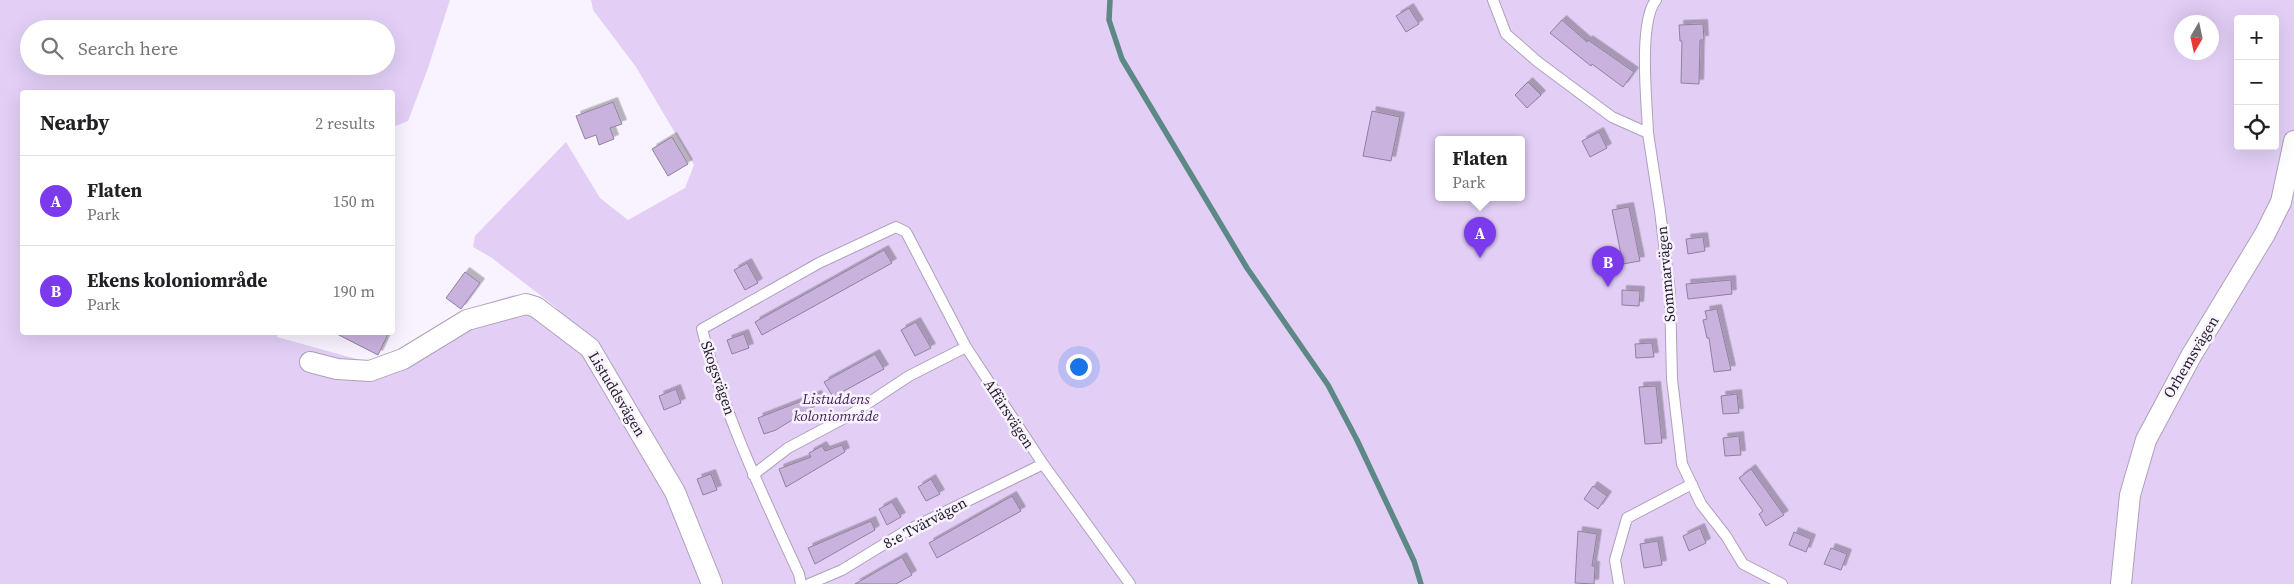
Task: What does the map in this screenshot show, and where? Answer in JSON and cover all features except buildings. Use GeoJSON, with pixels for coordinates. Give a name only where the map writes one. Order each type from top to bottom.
{"type":"FeatureCollection","features":[{"type":"Feature","properties":{"kind":"street","name":"Orhemsvägen"},"geometry":{"type":"LineString","coordinates":[[2121,584],[2130,495],[2146,440],[2178,379],[2265,234],[2281,202],[2294,141]]}},
{"type":"Feature","properties":{"kind":"street","name":"Listuddsvägen"},"geometry":{"type":"LineString","coordinates":[[310,362],[337,369],[370,371],[403,359],[467,320],[526,304],[536,307],[590,348],[674,492],[712,584]]}},
{"type":"Feature","properties":{"kind":"lane"},"geometry":{"type":"LineString","coordinates":[[1492,0],[1506,34],[1538,62],[1612,117],[1648,133]]}},
{"type":"Feature","properties":{"kind":"lane","name":"Sommarvägen"},"geometry":{"type":"LineString","coordinates":[[1656,0],[1651,6],[1645,34],[1648,133],[1670,293],[1672,379],[1682,464],[1701,504],[1726,536],[1743,564],[1782,584]]}},
{"type":"Feature","properties":{"kind":"lane","name":"Skogsvägen"},"geometry":{"type":"LineString","coordinates":[[801,584],[799,574],[753,474],[713,373],[702,329],[819,263],[896,227],[906,232]]}},
{"type":"Feature","properties":{"kind":"lane","name":"Affärsvägen"},"geometry":{"type":"LineString","coordinates":[[906,232],[966,347],[1042,464],[1130,584]]}},
{"type":"Feature","properties":{"kind":"lane"},"geometry":{"type":"LineString","coordinates":[[753,474],[788,448],[850,415],[909,376],[966,347]]}},
{"type":"Feature","properties":{"kind":"lane","name":"8:e Tvärvägen"},"geometry":{"type":"LineString","coordinates":[[809,584],[842,570],[904,532],[1042,464]]}},
{"type":"Feature","properties":{"kind":"lane"},"geometry":{"type":"LineString","coordinates":[[1619,584],[1615,560],[1627,518],[1692,484]]}},
{"type":"Feature","properties":{"kind":"green space","name":"Listuddens koloniområde"},"geometry":{"type":"Polygon","coordinates":[[[0,0],[450,0],[427,71],[408,121],[395,126],[395,90],[20,90],[20,335],[278,335],[277,337],[371,363],[406,351],[481,305],[514,295],[558,309],[492,258],[473,247],[475,236],[566,142],[600,198],[628,220],[685,188],[694,165],[636,67],[593,10],[591,0],[2294,0],[2294,584],[0,584],[0,0]]]}},
{"type":"Feature","properties":{"kind":"waterway"},"geometry":{"type":"LineString","coordinates":[[1110,0],[1109,20],[1122,59],[1247,268],[1328,385],[1357,440],[1414,561],[1421,584]]}},
{"type":"Feature","properties":{"kind":"place","name":"Flaten"},"geometry":{"type":"Point","coordinates":[1480,258]}},
{"type":"Feature","properties":{"kind":"place","name":"Ekens koloniområde"},"geometry":{"type":"Point","coordinates":[1608,287]}}]}
